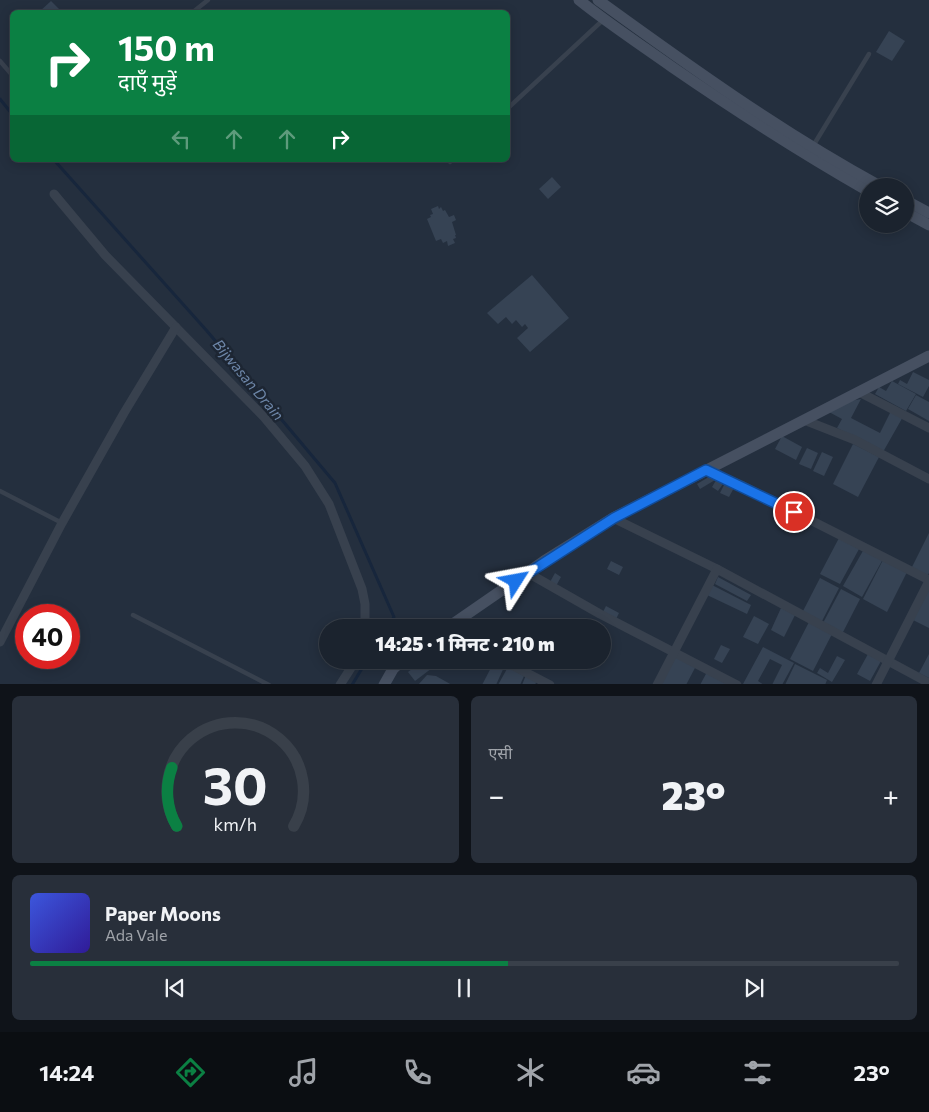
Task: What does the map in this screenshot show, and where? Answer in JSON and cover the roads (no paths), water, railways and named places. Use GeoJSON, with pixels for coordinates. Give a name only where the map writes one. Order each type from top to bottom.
{"type":"FeatureCollection","features":[{"type":"Feature","properties":{"kind":"main road"},"geometry":{"type":"LineString","coordinates":[[579,0],[604,20],[731,108],[859,186]]}},
{"type":"Feature","properties":{"kind":"main road"},"geometry":{"type":"LineString","coordinates":[[598,0],[812,147],[866,178]]}},
{"type":"Feature","properties":{"kind":"main road"},"geometry":{"type":"LineString","coordinates":[[914,205],[929,213]]}},
{"type":"Feature","properties":{"kind":"main road"},"geometry":{"type":"LineString","coordinates":[[914,217],[929,225]]}},
{"type":"Feature","properties":{"kind":"main road"},"geometry":{"type":"LineString","coordinates":[[460,619],[614,518],[929,356]]}},
{"type":"Feature","properties":{"kind":"main road"},"geometry":{"type":"LineString","coordinates":[[384,684],[390,669]]}},
{"type":"Feature","properties":{"kind":"street"},"geometry":{"type":"LineString","coordinates":[[54,194],[105,255],[264,417],[305,466],[329,504],[362,588],[365,619]]}},
{"type":"Feature","properties":{"kind":"street"},"geometry":{"type":"LineString","coordinates":[[0,642],[62,523],[124,412],[176,327]]}},
{"type":"Feature","properties":{"kind":"street"},"geometry":{"type":"LineString","coordinates":[[859,392],[929,428]]}},
{"type":"Feature","properties":{"kind":"street"},"geometry":{"type":"LineString","coordinates":[[804,420],[855,440],[929,479]]}},
{"type":"Feature","properties":{"kind":"street"},"geometry":{"type":"LineString","coordinates":[[706,470],[743,486],[929,580],[876,684]]}},
{"type":"Feature","properties":{"kind":"street"},"geometry":{"type":"LineString","coordinates":[[614,518],[717,569],[929,683]]}},
{"type":"Feature","properties":{"kind":"street"},"geometry":{"type":"LineString","coordinates":[[657,684],[717,569]]}},
{"type":"Feature","properties":{"kind":"street"},"geometry":{"type":"LineString","coordinates":[[528,573],[600,614],[737,684]]}},
{"type":"Feature","properties":{"kind":"street"},"geometry":{"type":"LineString","coordinates":[[340,684],[350,669]]}},
{"type":"Feature","properties":{"kind":"street"},"geometry":{"type":"LineString","coordinates":[[520,669],[550,684]]}},
{"type":"Feature","properties":{"kind":"lane"},"geometry":{"type":"LineString","coordinates":[[195,10],[208,0]]}},
{"type":"Feature","properties":{"kind":"lane"},"geometry":{"type":"LineString","coordinates":[[200,6],[202,10]]}},
{"type":"Feature","properties":{"kind":"lane"},"geometry":{"type":"LineString","coordinates":[[510,106],[604,20]]}},
{"type":"Feature","properties":{"kind":"lane"},"geometry":{"type":"LineString","coordinates":[[812,147],[869,54]]}},
{"type":"Feature","properties":{"kind":"lane"},"geometry":{"type":"LineString","coordinates":[[0,61],[10,73]]}},
{"type":"Feature","properties":{"kind":"lane"},"geometry":{"type":"LineString","coordinates":[[0,491],[62,523]]}},
{"type":"Feature","properties":{"kind":"lane"},"geometry":{"type":"LineString","coordinates":[[133,615],[268,684]]}},
{"type":"Feature","properties":{"kind":"waterway","name":"Bijwasan Drain"},"geometry":{"type":"LineString","coordinates":[[0,99],[10,112]]}},
{"type":"Feature","properties":{"kind":"waterway","name":"Bijwasan Drain"},"geometry":{"type":"LineString","coordinates":[[56,162],[207,331],[335,483],[394,617],[393,619]]}},
{"type":"Feature","properties":{"kind":"waterway","name":"Bijwasan Drain"},"geometry":{"type":"LineString","coordinates":[[353,684],[362,669]]}}]}
